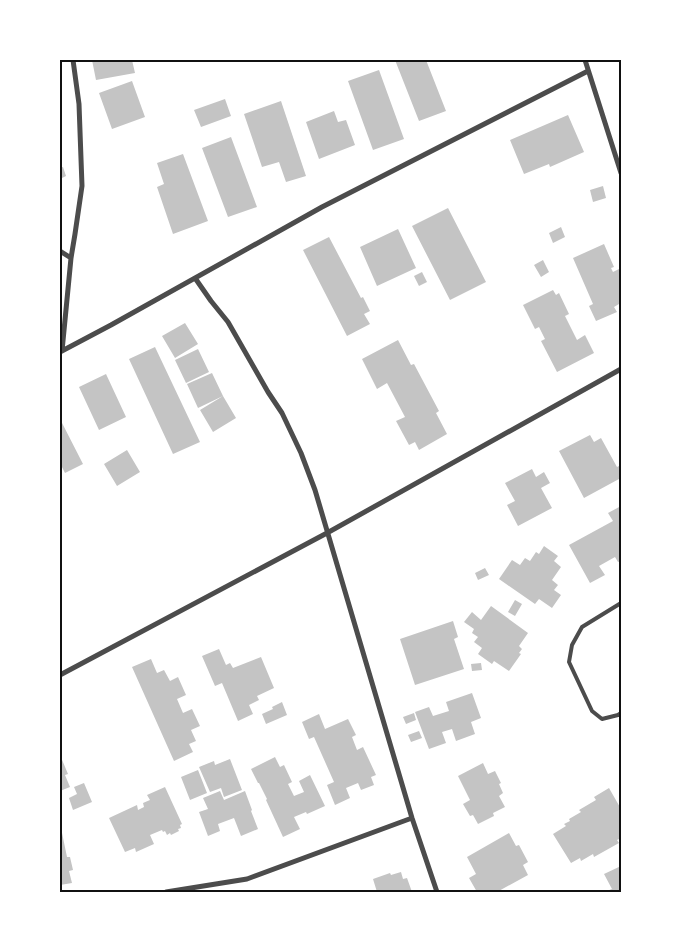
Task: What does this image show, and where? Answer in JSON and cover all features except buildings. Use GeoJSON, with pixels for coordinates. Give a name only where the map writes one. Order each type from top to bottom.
{"type":"FeatureCollection","features":[{"type":"Feature","properties":{"kind":"street"},"geometry":{"type":"LineString","coordinates":[[61,351],[71,258],[82,186],[79,104],[73,60]]}},
{"type":"Feature","properties":{"kind":"street"},"geometry":{"type":"LineString","coordinates":[[585,60],[621,173]]}},
{"type":"Feature","properties":{"kind":"street"},"geometry":{"type":"LineString","coordinates":[[61,351],[322,207],[588,71]]}},
{"type":"Feature","properties":{"kind":"street"},"geometry":{"type":"LineString","coordinates":[[60,251],[71,258]]}},
{"type":"Feature","properties":{"kind":"street"},"geometry":{"type":"LineString","coordinates":[[195,278],[228,322],[282,413],[301,453],[345,589],[412,818],[437,892]]}},
{"type":"Feature","properties":{"kind":"street"},"geometry":{"type":"LineString","coordinates":[[60,675],[327,533],[621,370]]}},
{"type":"Feature","properties":{"kind":"street"},"geometry":{"type":"LineString","coordinates":[[166,892],[247,880],[412,818]]}},
{"type":"Feature","properties":{"kind":"lane"},"geometry":{"type":"LineString","coordinates":[[621,603],[582,627],[572,645],[569,662],[592,711],[602,719],[621,713]]}}]}
